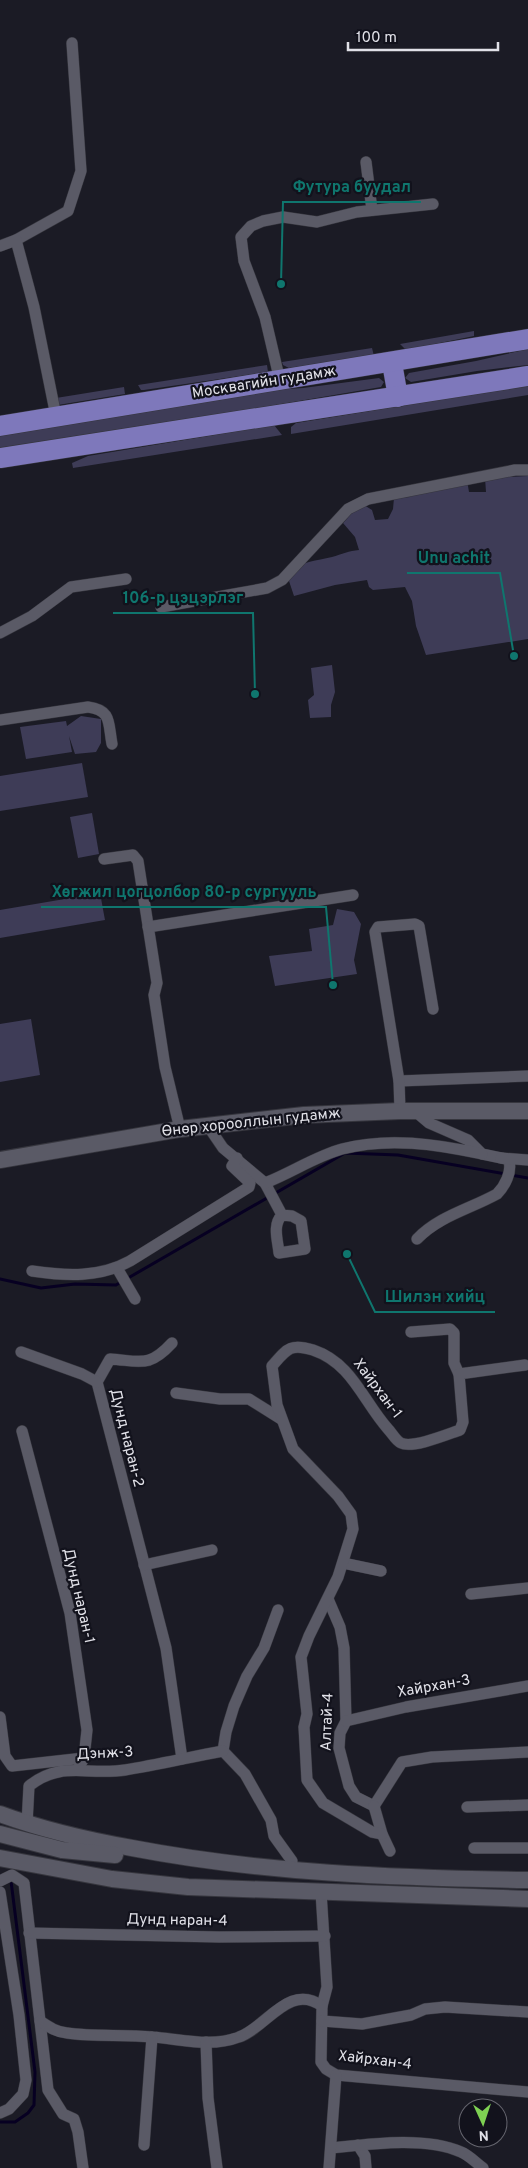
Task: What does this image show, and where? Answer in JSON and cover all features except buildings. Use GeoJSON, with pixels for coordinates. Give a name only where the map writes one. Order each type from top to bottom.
{"type":"FeatureCollection","features":[{"type":"Feature","properties":{"kind":"highway","name":"Москвагийн гудамж"},"geometry":{"type":"LineString","coordinates":[[0,426],[392,363],[528,339]]}},
{"type":"Feature","properties":{"kind":"highway"},"geometry":{"type":"LineString","coordinates":[[392,363],[398,397]]}},
{"type":"Feature","properties":{"kind":"highway"},"geometry":{"type":"LineString","coordinates":[[0,458],[528,376]]}},
{"type":"Feature","properties":{"kind":"main road","name":"Өнөр хорооллын гудамж"},"geometry":{"type":"LineString","coordinates":[[2,1162],[180,1128],[304,1115],[528,1111]]}},
{"type":"Feature","properties":{"kind":"main road"},"geometry":{"type":"LineString","coordinates":[[0,1814],[27,1824],[101,1843],[176,1857],[417,1878],[528,1880]]}},
{"type":"Feature","properties":{"kind":"main road"},"geometry":{"type":"LineString","coordinates":[[0,1834],[62,1850],[296,1866]]}},
{"type":"Feature","properties":{"kind":"main road"},"geometry":{"type":"LineString","coordinates":[[0,1858],[112,1879],[188,1886],[528,1899]]}},
{"type":"Feature","properties":{"kind":"street"},"geometry":{"type":"LineString","coordinates":[[0,246],[16,240],[68,212],[76,190],[81,171],[72,43]]}},
{"type":"Feature","properties":{"kind":"street"},"geometry":{"type":"LineString","coordinates":[[366,162],[372,210]]}},
{"type":"Feature","properties":{"kind":"street"},"geometry":{"type":"LineString","coordinates":[[280,381],[265,317],[244,261],[241,237],[251,226],[263,221],[283,217],[317,222],[372,210],[432,204]]}},
{"type":"Feature","properties":{"kind":"street"},"geometry":{"type":"LineString","coordinates":[[16,240],[34,307],[56,416]]}},
{"type":"Feature","properties":{"kind":"street"},"geometry":{"type":"LineString","coordinates":[[161,607],[267,588],[282,580],[348,509],[368,498],[515,470],[528,470]]}},
{"type":"Feature","properties":{"kind":"street"},"geometry":{"type":"LineString","coordinates":[[0,633],[32,616],[71,587],[126,579]]}},
{"type":"Feature","properties":{"kind":"street"},"geometry":{"type":"LineString","coordinates":[[0,720],[88,707],[100,709],[107,714],[112,744]]}},
{"type":"Feature","properties":{"kind":"street"},"geometry":{"type":"LineString","coordinates":[[104,860],[133,855],[138,861],[157,983],[154,995],[165,1067],[180,1128]]}},
{"type":"Feature","properties":{"kind":"street"},"geometry":{"type":"LineString","coordinates":[[148,927],[353,895]]}},
{"type":"Feature","properties":{"kind":"street"},"geometry":{"type":"LineString","coordinates":[[400,1112],[398,1081],[375,932],[378,927],[415,924],[419,926],[433,1009]]}},
{"type":"Feature","properties":{"kind":"street"},"geometry":{"type":"LineString","coordinates":[[398,1081],[528,1076]]}},
{"type":"Feature","properties":{"kind":"street"},"geometry":{"type":"LineString","coordinates":[[416,1112],[429,1123],[468,1140],[487,1156],[528,1160]]}},
{"type":"Feature","properties":{"kind":"street"},"geometry":{"type":"LineString","coordinates":[[208,1126],[223,1148],[266,1184],[280,1212]]}},
{"type":"Feature","properties":{"kind":"street"},"geometry":{"type":"LineString","coordinates":[[266,1184],[341,1149],[366,1144],[390,1142],[436,1145],[509,1161],[510,1170],[497,1194],[457,1212],[425,1231],[417,1239]]}},
{"type":"Feature","properties":{"kind":"street"},"geometry":{"type":"LineString","coordinates":[[32,1272],[80,1276],[121,1273],[249,1187],[250,1183],[232,1166],[236,1158]]}},
{"type":"Feature","properties":{"kind":"street"},"geometry":{"type":"LineString","coordinates":[[121,1273],[134,1295]]}},
{"type":"Feature","properties":{"kind":"street","name":"Хайрхан-1"},"geometry":{"type":"LineString","coordinates":[[382,1834],[372,1832],[323,1802],[307,1780],[304,1727],[307,1714],[301,1657],[308,1636],[328,1599],[343,1563],[354,1529],[351,1514],[318,1472],[293,1449],[275,1393],[272,1366],[288,1348],[300,1346],[322,1353],[340,1364],[361,1389],[379,1420],[400,1443],[410,1445],[460,1430],[463,1422],[459,1374],[454,1363],[454,1333],[450,1329],[411,1332]]}},
{"type":"Feature","properties":{"kind":"street","name":"Дунд наран-2"},"geometry":{"type":"LineString","coordinates":[[172,1343],[160,1356],[147,1362],[110,1359],[97,1382],[166,1648],[182,1759]]}},
{"type":"Feature","properties":{"kind":"street"},"geometry":{"type":"LineString","coordinates":[[21,1352],[82,1374],[97,1382]]}},
{"type":"Feature","properties":{"kind":"street"},"geometry":{"type":"LineString","coordinates":[[459,1374],[525,1365]]}},
{"type":"Feature","properties":{"kind":"street"},"geometry":{"type":"LineString","coordinates":[[176,1393],[220,1399],[249,1399],[282,1418]]}},
{"type":"Feature","properties":{"kind":"street","name":"Дунд наран-1"},"geometry":{"type":"LineString","coordinates":[[22,1431],[70,1613],[87,1730],[81,1764]]}},
{"type":"Feature","properties":{"kind":"street"},"geometry":{"type":"LineString","coordinates":[[144,1565],[212,1550]]}},
{"type":"Feature","properties":{"kind":"street"},"geometry":{"type":"LineString","coordinates":[[343,1563],[381,1572]]}},
{"type":"Feature","properties":{"kind":"street"},"geometry":{"type":"LineString","coordinates":[[470,1594],[528,1588]]}},
{"type":"Feature","properties":{"kind":"street","name":"Алтай-4"},"geometry":{"type":"LineString","coordinates":[[328,1599],[340,1626],[344,1648],[346,1721],[340,1733],[339,1748],[349,1786],[356,1797],[374,1806]]}},
{"type":"Feature","properties":{"kind":"street"},"geometry":{"type":"LineString","coordinates":[[278,1610],[264,1648],[247,1676],[234,1706],[226,1732],[223,1751],[245,1774],[271,1820],[274,1836],[296,1866]]}},
{"type":"Feature","properties":{"kind":"street","name":"Хайрхан-3"},"geometry":{"type":"LineString","coordinates":[[346,1721],[406,1707],[528,1686]]}},
{"type":"Feature","properties":{"kind":"street"},"geometry":{"type":"LineString","coordinates":[[0,1718],[5,1756],[12,1766],[81,1764]]}},
{"type":"Feature","properties":{"kind":"street","name":"Дэнж-3"},"geometry":{"type":"LineString","coordinates":[[27,1824],[29,1786],[43,1775],[81,1764],[88,1772],[124,1770],[223,1751]]}},
{"type":"Feature","properties":{"kind":"street"},"geometry":{"type":"LineString","coordinates":[[390,1851],[382,1834],[374,1806],[402,1762],[441,1757],[528,1752]]}},
{"type":"Feature","properties":{"kind":"street"},"geometry":{"type":"LineString","coordinates":[[467,1807],[528,1805]]}},
{"type":"Feature","properties":{"kind":"street"},"geometry":{"type":"LineString","coordinates":[[474,1848],[528,1848]]}},
{"type":"Feature","properties":{"kind":"street"},"geometry":{"type":"LineString","coordinates":[[0,1881],[12,1875],[24,1883],[28,1933],[48,2090],[63,2114],[74,2119],[78,2132],[83,2168]]}},
{"type":"Feature","properties":{"kind":"street"},"geometry":{"type":"LineString","coordinates":[[0,1892],[19,2015],[26,2080],[23,2094],[9,2109],[0,2113]]}},
{"type":"Feature","properties":{"kind":"street"},"geometry":{"type":"LineString","coordinates":[[321,1892],[327,1987],[322,2006],[322,2022],[362,2024],[411,2015],[425,2009],[446,2007],[528,2012]]}},
{"type":"Feature","properties":{"kind":"street","name":"Дунд наран-4"},"geometry":{"type":"LineString","coordinates":[[28,1933],[219,1937],[325,1936]]}},
{"type":"Feature","properties":{"kind":"street"},"geometry":{"type":"LineString","coordinates":[[40,2021],[52,2030],[67,2033],[152,2037],[206,2042],[240,2037],[284,2004],[314,2000],[322,2006]]}},
{"type":"Feature","properties":{"kind":"street","name":"Хайрхан-4"},"geometry":{"type":"LineString","coordinates":[[322,2022],[321,2062],[326,2069],[336,2074],[528,2092]]}},
{"type":"Feature","properties":{"kind":"street"},"geometry":{"type":"LineString","coordinates":[[144,2145],[152,2037]]}},
{"type":"Feature","properties":{"kind":"street"},"geometry":{"type":"LineString","coordinates":[[206,2042],[208,2098],[216,2168]]}},
{"type":"Feature","properties":{"kind":"street"},"geometry":{"type":"LineString","coordinates":[[329,2168],[332,2148],[336,2074]]}},
{"type":"Feature","properties":{"kind":"street"},"geometry":{"type":"LineString","coordinates":[[332,2148],[393,2142],[443,2146],[462,2152],[483,2168]]}},
{"type":"Feature","properties":{"kind":"street"},"geometry":{"type":"LineString","coordinates":[[358,2145],[365,2156],[366,2168]]}},
{"type":"Feature","properties":{"kind":"shaded area"},"geometry":{"type":"Polygon","coordinates":[[[474,331],[474,336],[406,350],[400,344],[474,331]]]}},
{"type":"Feature","properties":{"kind":"shaded area"},"geometry":{"type":"Polygon","coordinates":[[[372,348],[374,356],[289,368],[283,365],[282,362],[372,348]]]}},
{"type":"Feature","properties":{"kind":"shaded area"},"geometry":{"type":"Polygon","coordinates":[[[528,349],[528,365],[411,382],[405,378],[409,373],[528,349]]]}},
{"type":"Feature","properties":{"kind":"shaded area"},"geometry":{"type":"Polygon","coordinates":[[[267,365],[268,372],[144,390],[141,390],[138,385],[267,365]]]}},
{"type":"Feature","properties":{"kind":"shaded area"},"geometry":{"type":"Polygon","coordinates":[[[379,378],[384,382],[381,387],[0,452],[0,433],[268,390],[303,388],[379,378]]]}},
{"type":"Feature","properties":{"kind":"shaded area"},"geometry":{"type":"Polygon","coordinates":[[[528,385],[528,395],[291,434],[291,427],[296,423],[528,385]]]}},
{"type":"Feature","properties":{"kind":"shaded area"},"geometry":{"type":"Polygon","coordinates":[[[124,387],[125,394],[58,405],[56,398],[124,387]]]}},
{"type":"Feature","properties":{"kind":"shaded area"},"geometry":{"type":"Polygon","coordinates":[[[274,425],[282,435],[73,468],[72,463],[88,456],[274,425]]]}},
{"type":"Feature","properties":{"kind":"shaded area"},"geometry":{"type":"Polygon","coordinates":[[[528,476],[528,639],[426,655],[416,626],[412,601],[405,587],[373,590],[369,587],[367,580],[335,585],[294,596],[289,581],[290,571],[305,563],[359,550],[355,537],[343,523],[351,514],[364,505],[372,510],[375,520],[388,519],[393,509],[394,498],[410,497],[415,486],[467,480],[469,492],[486,492],[485,478],[528,476]]]}},
{"type":"Feature","properties":{"kind":"shaded area"},"geometry":{"type":"Polygon","coordinates":[[[332,665],[335,692],[331,705],[331,717],[310,718],[308,700],[314,695],[311,668],[332,665]]]}},
{"type":"Feature","properties":{"kind":"shaded area"},"geometry":{"type":"Polygon","coordinates":[[[81,716],[101,719],[101,743],[96,752],[75,754],[69,736],[72,752],[26,759],[20,727],[66,721],[67,726],[81,716]]]}},
{"type":"Feature","properties":{"kind":"shaded area"},"geometry":{"type":"Polygon","coordinates":[[[82,763],[88,797],[0,811],[0,776],[82,763]]]}},
{"type":"Feature","properties":{"kind":"shaded area"},"geometry":{"type":"Polygon","coordinates":[[[92,813],[99,854],[78,858],[70,817],[92,813]]]}},
{"type":"Feature","properties":{"kind":"shaded area"},"geometry":{"type":"Polygon","coordinates":[[[100,893],[105,920],[0,938],[0,910],[100,893]]]}},
{"type":"Feature","properties":{"kind":"shaded area"},"geometry":{"type":"Polygon","coordinates":[[[337,909],[354,912],[361,924],[354,960],[357,974],[275,986],[269,956],[312,951],[309,929],[333,925],[337,909]]]}},
{"type":"Feature","properties":{"kind":"shaded area"},"geometry":{"type":"Polygon","coordinates":[[[31,1019],[40,1075],[0,1082],[0,1024],[31,1019]]]}},
{"type":"Feature","properties":{"kind":"waterway"},"geometry":{"type":"LineString","coordinates":[[0,1279],[41,1288],[75,1284],[116,1285],[345,1153],[398,1155],[528,1178]]}},
{"type":"Feature","properties":{"kind":"waterway"},"geometry":{"type":"LineString","coordinates":[[0,2122],[15,2122],[28,2113],[34,2105],[35,2072],[11,1881]]}},
{"type":"Feature","properties":{"kind":"place","name":"Футура буудал"},"geometry":{"type":"Point","coordinates":[281,284]}},
{"type":"Feature","properties":{"kind":"place","name":"Unu achit"},"geometry":{"type":"Point","coordinates":[514,656]}},
{"type":"Feature","properties":{"kind":"place","name":"106-р цэцэрлэг"},"geometry":{"type":"Point","coordinates":[255,694]}},
{"type":"Feature","properties":{"kind":"place","name":"Хөгжил цогцолбор 80-р сургууль"},"geometry":{"type":"Point","coordinates":[333,985]}},
{"type":"Feature","properties":{"kind":"place","name":"Шилэн хийц"},"geometry":{"type":"Point","coordinates":[347,1254]}}]}
